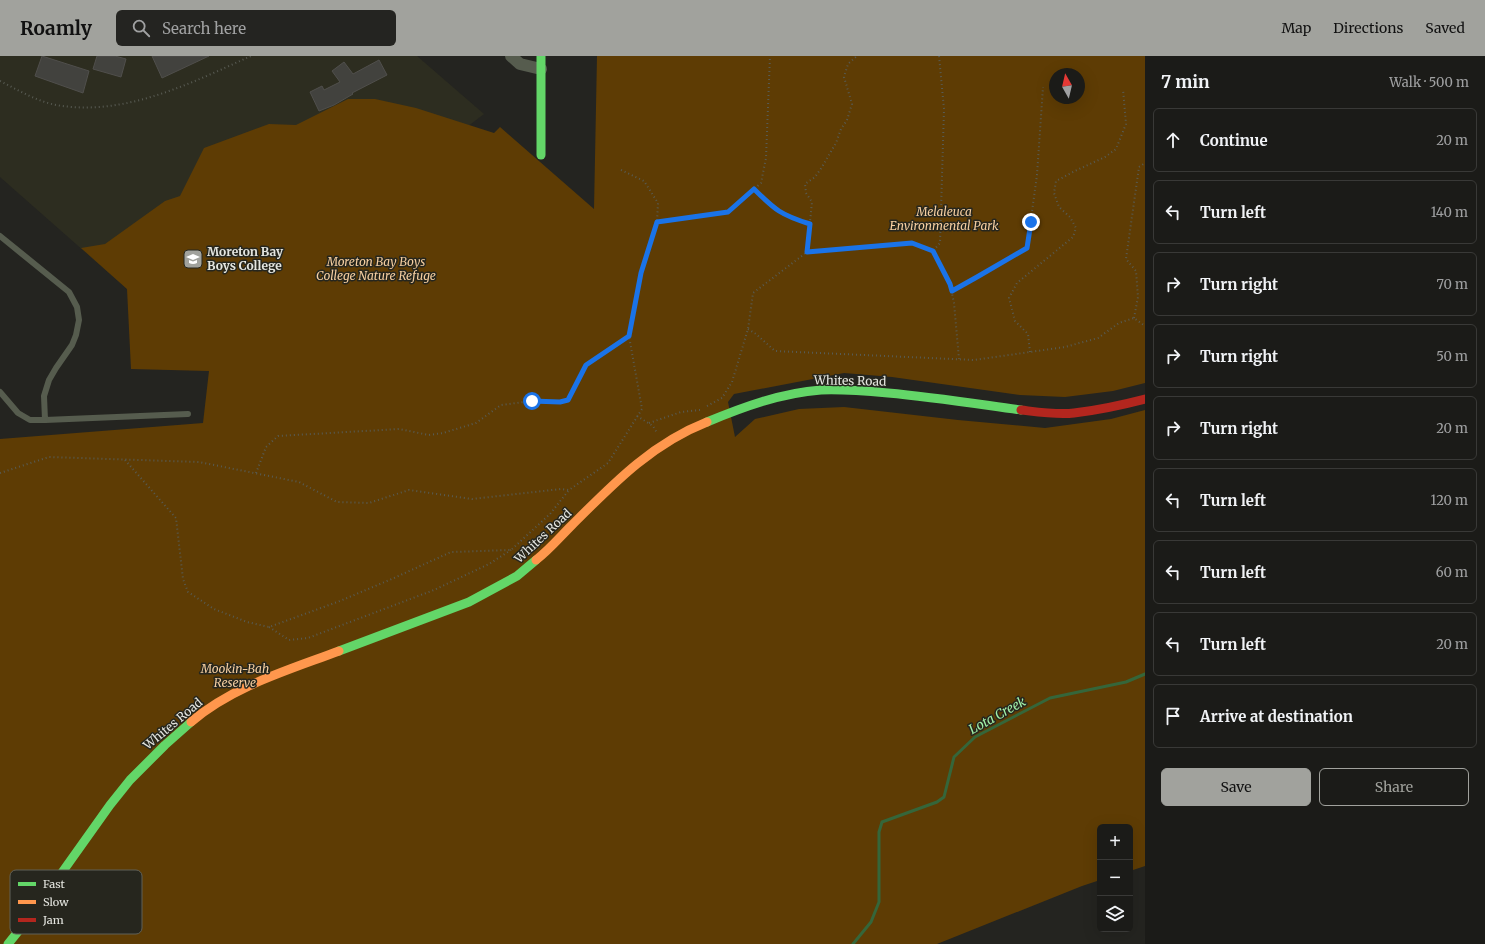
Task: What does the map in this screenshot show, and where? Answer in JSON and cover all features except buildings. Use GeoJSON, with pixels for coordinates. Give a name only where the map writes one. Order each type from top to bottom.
{"type":"FeatureCollection","features":[{"type":"Feature","properties":{"kind":"street"},"geometry":{"type":"LineString","coordinates":[[511,56],[520,64],[541,69]]}},
{"type":"Feature","properties":{"kind":"street"},"geometry":{"type":"LineString","coordinates":[[541,56],[541,155]]}},
{"type":"Feature","properties":{"kind":"street","name":"Whites Road"},"geometry":{"type":"LineString","coordinates":[[64,870],[110,805],[130,780],[165,745],[202,713],[246,687],[469,602],[517,576],[538,558],[621,476],[658,447],[696,426],[741,408],[781,396],[821,390],[865,390],[1035,412],[1073,413],[1107,408],[1145,399]]}},
{"type":"Feature","properties":{"kind":"street","name":"Whites Road"},"geometry":{"type":"LineString","coordinates":[[8,944],[16,934]]}},
{"type":"Feature","properties":{"kind":"lane"},"geometry":{"type":"LineString","coordinates":[[0,236],[69,292],[78,307],[79,320],[76,335],[72,345],[56,368],[44,396],[45,420]]}},
{"type":"Feature","properties":{"kind":"lane"},"geometry":{"type":"LineString","coordinates":[[0,392],[18,413],[30,420],[188,414]]}},
{"type":"Feature","properties":{"kind":"path"},"geometry":{"type":"LineString","coordinates":[[0,82],[32,97],[56,105],[83,107],[121,105],[168,91],[251,56]]}},
{"type":"Feature","properties":{"kind":"path"},"geometry":{"type":"LineString","coordinates":[[657,222],[728,212],[761,183],[766,158],[770,56]]}},
{"type":"Feature","properties":{"kind":"path"},"geometry":{"type":"LineString","coordinates":[[807,252],[812,202],[806,193],[805,184],[815,177],[822,167],[847,120],[852,104],[844,77],[848,64],[857,56]]}},
{"type":"Feature","properties":{"kind":"path"},"geometry":{"type":"LineString","coordinates":[[933,251],[940,243],[944,109],[939,56]]}},
{"type":"Feature","properties":{"kind":"path"},"geometry":{"type":"LineString","coordinates":[[952,291],[1027,248],[1037,175],[1043,87]]}},
{"type":"Feature","properties":{"kind":"path"},"geometry":{"type":"LineString","coordinates":[[1030,352],[1028,334],[1015,321],[1009,298],[1017,283],[1073,237],[1076,228],[1070,217],[1059,207],[1054,193],[1056,181],[1105,157],[1116,148],[1126,124],[1123,89]]}},
{"type":"Feature","properties":{"kind":"path"},"geometry":{"type":"LineString","coordinates":[[1134,318],[1138,297],[1136,271],[1126,259],[1139,167],[1145,163]]}},
{"type":"Feature","properties":{"kind":"path"},"geometry":{"type":"LineString","coordinates":[[125,460],[176,518],[183,579],[188,592],[214,609],[247,622],[269,627],[290,640],[308,638],[434,590],[489,564],[511,550],[550,514],[569,490],[608,463],[642,409],[629,336],[641,273],[657,222],[658,203],[644,181],[621,170]]}},
{"type":"Feature","properties":{"kind":"path"},"geometry":{"type":"LineString","coordinates":[[754,189],[770,206],[782,214],[810,224]]}},
{"type":"Feature","properties":{"kind":"path"},"geometry":{"type":"LineString","coordinates":[[706,407],[722,398],[732,382],[748,329],[753,292],[807,252],[912,243],[933,251],[952,291],[959,359]]}},
{"type":"Feature","properties":{"kind":"path"},"geometry":{"type":"LineString","coordinates":[[748,329],[776,351],[974,360],[1065,347],[1098,338],[1119,323],[1134,318]]}},
{"type":"Feature","properties":{"kind":"path"},"geometry":{"type":"LineString","coordinates":[[1134,318],[1145,326]]}},
{"type":"Feature","properties":{"kind":"path"},"geometry":{"type":"LineString","coordinates":[[256,473],[266,447],[278,436],[399,429],[429,435],[443,433],[476,423],[501,405],[532,401],[560,402],[568,400],[586,365],[629,336]]}},
{"type":"Feature","properties":{"kind":"path"},"geometry":{"type":"LineString","coordinates":[[649,423],[681,412],[701,410]]}},
{"type":"Feature","properties":{"kind":"path"},"geometry":{"type":"LineString","coordinates":[[637,416],[653,426]]}},
{"type":"Feature","properties":{"kind":"path"},"geometry":{"type":"LineString","coordinates":[[0,473],[49,457],[199,462],[299,482],[337,502],[369,504],[409,490],[472,499],[561,489],[569,490]]}},
{"type":"Feature","properties":{"kind":"path"},"geometry":{"type":"LineString","coordinates":[[269,627],[340,601],[450,552],[511,550]]}},
{"type":"Feature","properties":{"kind":"shaded area","name":"Moreton Bay Boys College"},"geometry":{"type":"Polygon","coordinates":[[[0,56],[417,56],[484,114],[186,341],[0,177],[0,56]]]}},
{"type":"Feature","properties":{"kind":"green space"},"geometry":{"type":"Polygon","coordinates":[[[597,56],[1145,56],[1145,383],[1113,391],[1065,397],[1020,395],[892,377],[844,373],[734,394],[728,402],[735,437],[755,419],[799,409],[844,407],[1045,428],[1111,419],[1145,410],[1145,866],[1133,870],[1133,824],[1097,824],[1097,881],[937,944],[0,944],[0,439],[203,423],[209,371],[131,369],[127,289],[81,248],[105,244],[165,201],[180,196],[204,148],[269,124],[296,125],[348,99],[375,99],[416,108],[494,133],[500,127],[594,209],[597,56]]]}},
{"type":"Feature","properties":{"kind":"waterway","name":"Lota Creek"},"geometry":{"type":"LineString","coordinates":[[853,944],[871,922],[879,902],[879,832],[882,822],[937,802],[944,797],[954,757],[975,737],[1050,698],[1126,682],[1145,674]]}},
{"type":"Feature","properties":{"kind":"traffic: fast"},"geometry":{"type":"LineString","coordinates":[[541,56],[541,155]]}},
{"type":"Feature","properties":{"kind":"traffic: fast"},"geometry":{"type":"LineString","coordinates":[[707,422],[734,411],[777,397],[821,390],[854,390],[905,395],[1021,410]]}},
{"type":"Feature","properties":{"kind":"traffic: fast"},"geometry":{"type":"LineString","coordinates":[[339,651],[469,602],[517,576],[536,560]]}},
{"type":"Feature","properties":{"kind":"traffic: fast"},"geometry":{"type":"LineString","coordinates":[[64,870],[110,805],[130,780],[165,745],[191,722]]}},
{"type":"Feature","properties":{"kind":"traffic: fast"},"geometry":{"type":"LineString","coordinates":[[8,944],[16,934]]}},
{"type":"Feature","properties":{"kind":"traffic: slow"},"geometry":{"type":"LineString","coordinates":[[536,560],[550,548],[602,495],[634,466],[668,442],[707,422]]}},
{"type":"Feature","properties":{"kind":"traffic: slow"},"geometry":{"type":"LineString","coordinates":[[191,722],[207,709],[243,689],[281,672],[339,651]]}},
{"type":"Feature","properties":{"kind":"traffic: jam"},"geometry":{"type":"LineString","coordinates":[[1021,410],[1068,414],[1145,399]]}},
{"type":"Feature","properties":{"kind":"place","name":"Moreton Bay Boys College"},"geometry":{"type":"Point","coordinates":[193,259]}},
{"type":"Feature","properties":{"kind":"route"},"geometry":{"type":"LineString","coordinates":[[532,401],[560,402],[568,400],[586,365],[629,336],[641,273],[657,222],[728,212],[754,189],[770,206],[782,214],[810,224],[807,252],[912,243],[933,251],[952,291],[1027,248],[1031,222]]}},
{"type":"Feature","properties":{"kind":"park label","name":"Melaleuca Environmental Park"},"geometry":{"type":"Point","coordinates":[944,219]}},
{"type":"Feature","properties":{"kind":"park label","name":"Moreton Bay Boys College Nature Refuge"},"geometry":{"type":"Point","coordinates":[376,269]}},
{"type":"Feature","properties":{"kind":"park label","name":"Mookin-Bah Reserve"},"geometry":{"type":"Point","coordinates":[235,676]}}]}
